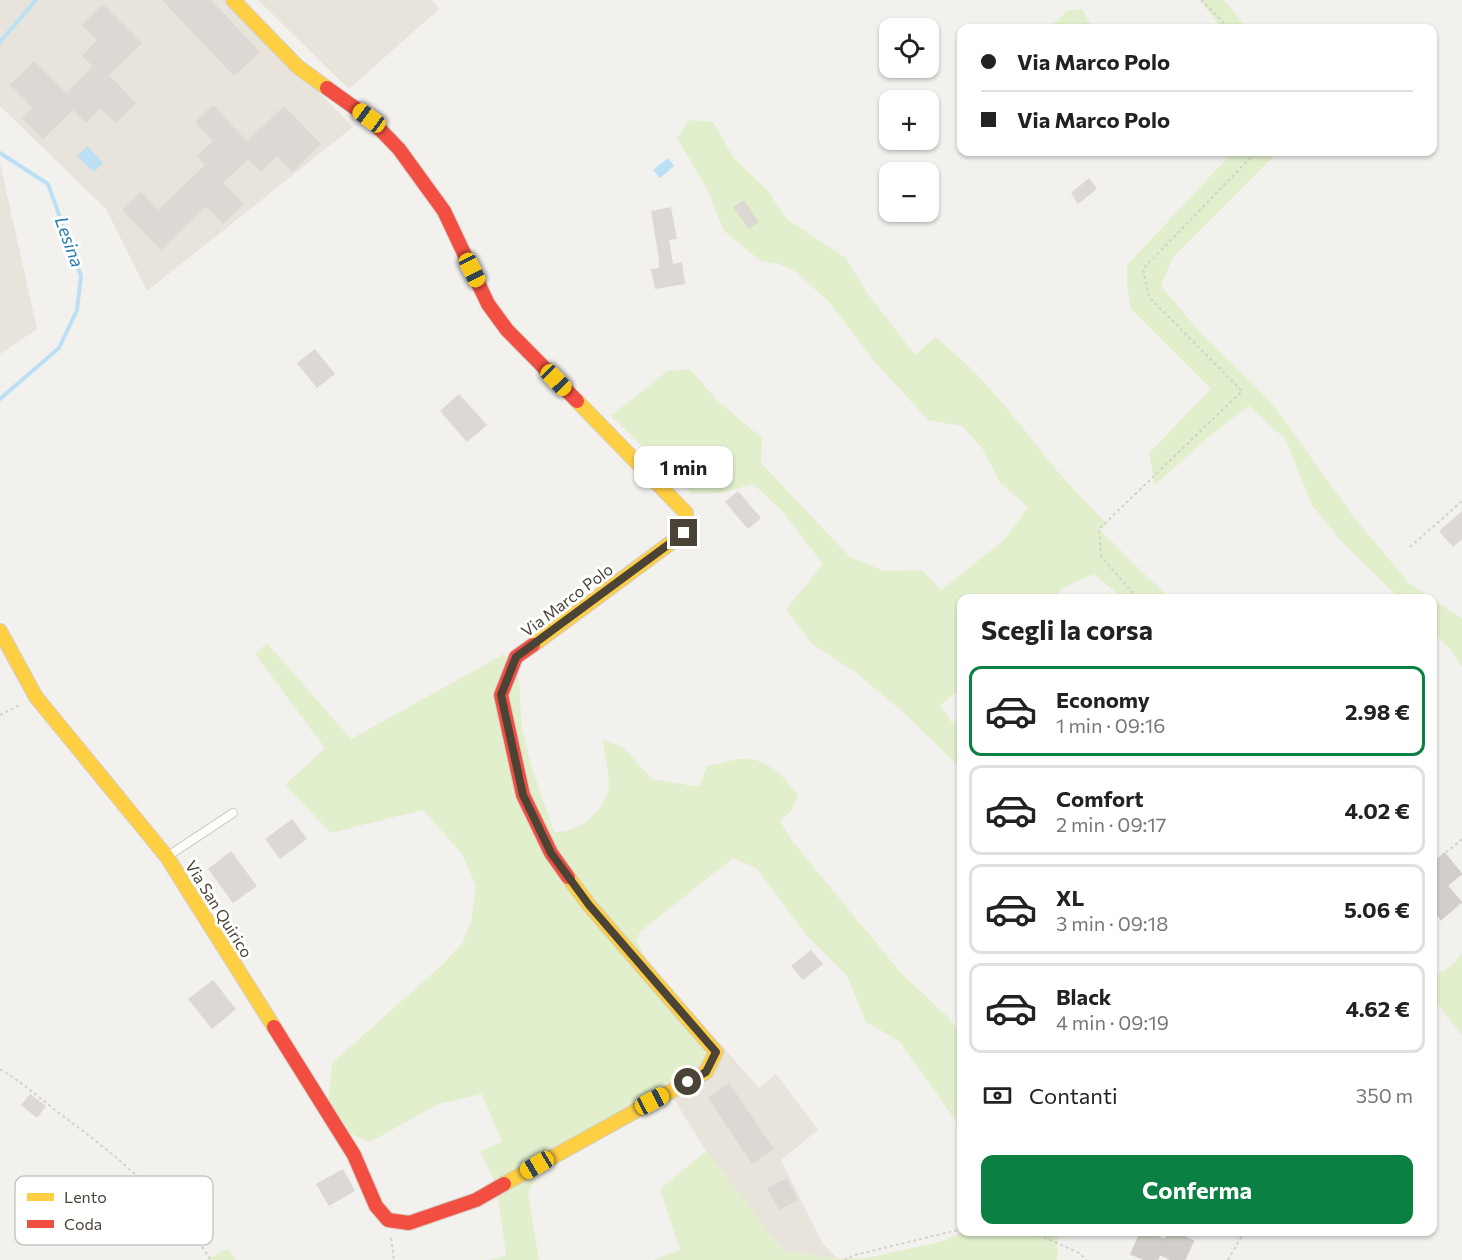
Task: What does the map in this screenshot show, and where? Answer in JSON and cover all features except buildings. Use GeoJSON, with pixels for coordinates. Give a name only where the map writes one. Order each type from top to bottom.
{"type":"FeatureCollection","features":[{"type":"Feature","properties":{"kind":"street","name":"Via Marco Polo"},"geometry":{"type":"LineString","coordinates":[[233,0],[298,67],[369,118],[399,149],[444,211],[488,304],[507,330],[687,513],[684,533],[516,657],[501,695],[523,795],[551,853],[589,905],[716,1052],[706,1072],[476,1200],[409,1223],[388,1220]]}},
{"type":"Feature","properties":{"kind":"street","name":"Via San Quirico"},"geometry":{"type":"LineString","coordinates":[[0,631],[36,697],[167,857],[354,1155],[376,1206],[388,1220]]}},
{"type":"Feature","properties":{"kind":"lane"},"geometry":{"type":"LineString","coordinates":[[167,857],[233,813]]}},
{"type":"Feature","properties":{"kind":"path"},"geometry":{"type":"LineString","coordinates":[[1201,0],[1225,24]]}},
{"type":"Feature","properties":{"kind":"path"},"geometry":{"type":"LineString","coordinates":[[1134,594],[1101,556],[1099,529],[1242,391],[1149,297],[1143,269],[1252,156]]}},
{"type":"Feature","properties":{"kind":"path"},"geometry":{"type":"LineString","coordinates":[[1410,547],[1462,501]]}},
{"type":"Feature","properties":{"kind":"path"},"geometry":{"type":"LineString","coordinates":[[0,715],[36,697]]}},
{"type":"Feature","properties":{"kind":"path"},"geometry":{"type":"LineString","coordinates":[[1437,860],[1462,839]]}},
{"type":"Feature","properties":{"kind":"path"},"geometry":{"type":"LineString","coordinates":[[0,1069],[36,1093],[122,1160],[137,1176]]}},
{"type":"Feature","properties":{"kind":"path"},"geometry":{"type":"LineString","coordinates":[[388,1220],[394,1260]]}},
{"type":"Feature","properties":{"kind":"path"},"geometry":{"type":"LineString","coordinates":[[843,1260],[855,1255],[957,1230]]}},
{"type":"Feature","properties":{"kind":"path"},"geometry":{"type":"LineString","coordinates":[[1042,1236],[1079,1253],[1087,1260]]}},
{"type":"Feature","properties":{"kind":"path"},"geometry":{"type":"LineString","coordinates":[[1146,1260],[1156,1246],[1160,1236]]}},
{"type":"Feature","properties":{"kind":"path"},"geometry":{"type":"LineString","coordinates":[[1228,1260],[1242,1236]]}},
{"type":"Feature","properties":{"kind":"path"},"geometry":{"type":"LineString","coordinates":[[199,1245],[211,1260]]}},
{"type":"Feature","properties":{"kind":"shaded area"},"geometry":{"type":"Polygon","coordinates":[[[0,0],[228,0],[353,127],[147,291],[106,209],[0,106],[0,0]]]}},
{"type":"Feature","properties":{"kind":"shaded area"},"geometry":{"type":"Polygon","coordinates":[[[258,0],[432,0],[439,9],[349,89],[258,0]]]}},
{"type":"Feature","properties":{"kind":"shaded area"},"geometry":{"type":"Polygon","coordinates":[[[0,163],[37,329],[0,354],[0,163]]]}},
{"type":"Feature","properties":{"kind":"shaded area"},"geometry":{"type":"Polygon","coordinates":[[[723,1047],[759,1088],[776,1074],[818,1130],[781,1160],[823,1244],[838,1259],[783,1251],[706,1151],[665,1085],[723,1047]]]}},
{"type":"Feature","properties":{"kind":"green space"},"geometry":{"type":"Polygon","coordinates":[[[1200,0],[1224,0],[1244,24],[1218,24],[1200,0]]]}},
{"type":"Feature","properties":{"kind":"green space"},"geometry":{"type":"Polygon","coordinates":[[[1082,9],[1090,24],[1053,24],[1067,11],[1082,9]]]}},
{"type":"Feature","properties":{"kind":"green space"},"geometry":{"type":"Polygon","coordinates":[[[689,120],[713,122],[733,157],[767,190],[787,219],[846,258],[868,294],[915,355],[935,337],[996,395],[1049,461],[1108,525],[1099,529],[1165,594],[1118,594],[1094,574],[1063,588],[1057,594],[957,594],[957,692],[940,705],[952,723],[957,719],[957,765],[902,711],[856,673],[811,643],[786,609],[823,564],[783,512],[753,484],[721,493],[692,494],[611,416],[667,371],[690,369],[718,401],[762,438],[761,463],[850,557],[884,571],[922,570],[941,590],[1003,541],[1028,507],[1001,484],[982,448],[962,426],[928,420],[873,360],[828,301],[796,272],[779,264],[761,261],[724,231],[707,189],[677,138],[689,120]]]}},
{"type":"Feature","properties":{"kind":"green space"},"geometry":{"type":"Polygon","coordinates":[[[1229,156],[1274,156],[1173,257],[1161,286],[1200,332],[1272,403],[1353,516],[1409,583],[1426,594],[1395,594],[1341,541],[1312,505],[1286,440],[1249,406],[1205,440],[1155,485],[1149,453],[1211,389],[1131,309],[1127,287],[1127,265],[1229,156]]]}},
{"type":"Feature","properties":{"kind":"green space"},"geometry":{"type":"Polygon","coordinates":[[[1437,602],[1462,618],[1462,667],[1452,651],[1437,636],[1437,602]]]}},
{"type":"Feature","properties":{"kind":"green space"},"geometry":{"type":"Polygon","coordinates":[[[267,643],[351,739],[504,654],[519,678],[522,729],[531,765],[554,832],[580,826],[600,808],[608,792],[609,781],[603,740],[623,747],[652,779],[699,787],[707,766],[750,759],[774,769],[798,795],[791,811],[780,821],[793,842],[901,973],[948,1017],[957,1029],[957,1122],[899,1041],[866,1022],[847,976],[807,936],[757,869],[733,858],[640,932],[637,941],[664,994],[709,1059],[547,1156],[528,1193],[539,1260],[489,1260],[506,1255],[496,1184],[480,1151],[502,1142],[482,1094],[438,1104],[370,1142],[326,1123],[332,1063],[442,965],[463,942],[471,921],[476,886],[462,854],[423,810],[331,833],[285,785],[325,748],[255,654],[267,643]]]}},
{"type":"Feature","properties":{"kind":"green space"},"geometry":{"type":"Polygon","coordinates":[[[1462,953],[1462,1036],[1437,1004],[1437,975],[1454,964],[1462,953]]]}},
{"type":"Feature","properties":{"kind":"green space"},"geometry":{"type":"Polygon","coordinates":[[[706,1151],[783,1251],[838,1259],[867,1258],[943,1241],[957,1235],[1058,1236],[1057,1260],[653,1260],[680,1250],[660,1189],[706,1151]]]}},
{"type":"Feature","properties":{"kind":"green space"},"geometry":{"type":"Polygon","coordinates":[[[228,1249],[236,1260],[205,1260],[228,1249]]]}},
{"type":"Feature","properties":{"kind":"water"},"geometry":{"type":"Polygon","coordinates":[[[87,146],[103,163],[94,172],[77,156],[87,146]]]}},
{"type":"Feature","properties":{"kind":"water"},"geometry":{"type":"Polygon","coordinates":[[[668,158],[674,166],[660,178],[653,170],[668,158]]]}},
{"type":"Feature","properties":{"kind":"waterway","name":"Lesina"},"geometry":{"type":"LineString","coordinates":[[0,42],[36,0]]}},
{"type":"Feature","properties":{"kind":"waterway","name":"Lesina"},"geometry":{"type":"LineString","coordinates":[[0,153],[48,184],[81,276],[77,310],[59,348],[0,399]]}},
{"type":"Feature","properties":{"kind":"tunnel"},"geometry":{"type":"LineString","coordinates":[[1437,877],[1462,856]]}},
{"type":"Feature","properties":{"kind":"tunnel"},"geometry":{"type":"LineString","coordinates":[[1437,906],[1462,884]]}},
{"type":"Feature","properties":{"kind":"tunnel"},"geometry":{"type":"LineString","coordinates":[[1143,1260],[1153,1236]]}},
{"type":"Feature","properties":{"kind":"tunnel"},"geometry":{"type":"LineString","coordinates":[[1170,1260],[1181,1236]]}},
{"type":"Feature","properties":{"kind":"traffic: slow"},"geometry":{"type":"LineString","coordinates":[[233,0],[298,67],[327,88]]}},
{"type":"Feature","properties":{"kind":"traffic: slow"},"geometry":{"type":"LineString","coordinates":[[533,645],[684,533],[686,513],[577,401]]}},
{"type":"Feature","properties":{"kind":"traffic: slow"},"geometry":{"type":"LineString","coordinates":[[0,631],[36,697],[167,857],[274,1027]]}},
{"type":"Feature","properties":{"kind":"traffic: slow"},"geometry":{"type":"LineString","coordinates":[[504,1184],[706,1072],[716,1052],[589,905],[568,877]]}},
{"type":"Feature","properties":{"kind":"traffic: jam"},"geometry":{"type":"LineString","coordinates":[[327,88],[369,118],[399,149],[444,211],[488,304],[507,330],[577,401]]}},
{"type":"Feature","properties":{"kind":"traffic: jam"},"geometry":{"type":"LineString","coordinates":[[533,645],[516,657],[501,695],[523,795],[551,853],[568,877]]}},
{"type":"Feature","properties":{"kind":"traffic: jam"},"geometry":{"type":"LineString","coordinates":[[274,1027],[354,1155],[376,1206],[388,1220],[409,1223],[476,1200],[504,1184]]}},
{"type":"Feature","properties":{"kind":"route"},"geometry":{"type":"LineString","coordinates":[[684,533],[516,657],[501,695],[523,795],[551,853],[622,945],[716,1052],[706,1072],[688,1082]]}}]}
